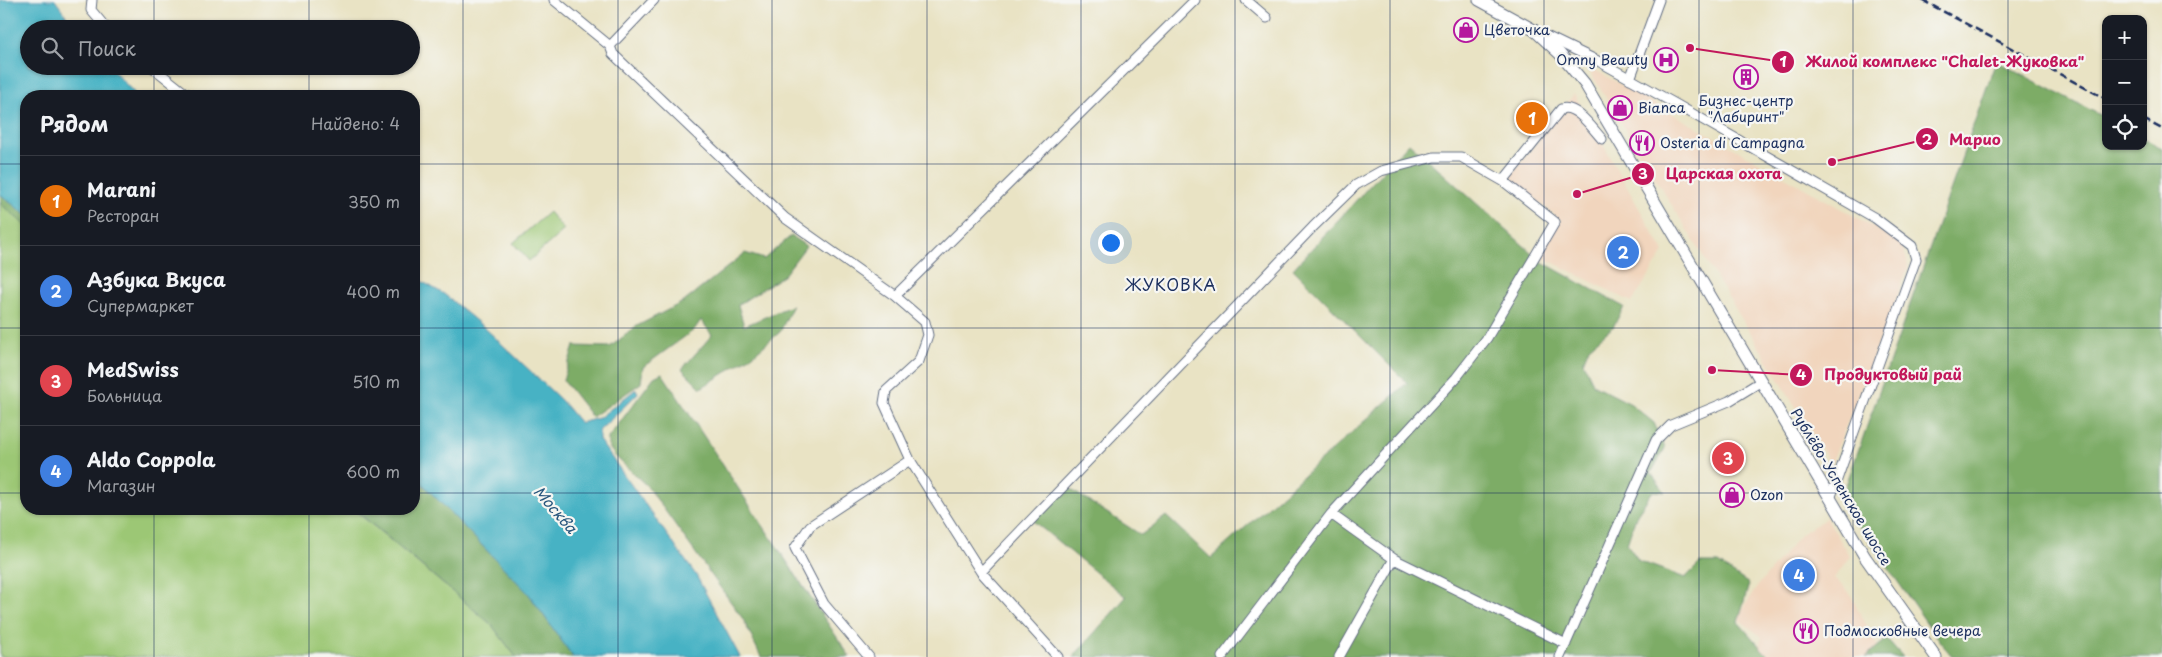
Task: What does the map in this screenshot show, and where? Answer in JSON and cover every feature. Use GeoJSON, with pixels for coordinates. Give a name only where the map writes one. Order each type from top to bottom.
{"type":"FeatureCollection","features":[{"type":"Feature","properties":{"kind":"main road","name":"Рублёво-Успенское шоссе"},"geometry":{"type":"LineString","coordinates":[[1479,0],[1534,30],[1570,65],[1585,84],[1760,382],[1871,566],[1936,657]]}},
{"type":"Feature","properties":{"kind":"street"},"geometry":{"type":"LineString","coordinates":[[92,0],[91,10],[99,20]]}},
{"type":"Feature","properties":{"kind":"street"},"geometry":{"type":"LineString","coordinates":[[554,0],[610,46],[613,54],[784,218],[895,296],[925,322],[928,335],[918,361],[886,392],[884,402],[910,460],[981,572],[1058,657]]}},
{"type":"Feature","properties":{"kind":"street"},"geometry":{"type":"LineString","coordinates":[[610,46],[654,0]]}},
{"type":"Feature","properties":{"kind":"street"},"geometry":{"type":"LineString","coordinates":[[895,296],[1195,0]]}},
{"type":"Feature","properties":{"kind":"street"},"geometry":{"type":"LineString","coordinates":[[1246,0],[1267,18]]}},
{"type":"Feature","properties":{"kind":"street"},"geometry":{"type":"LineString","coordinates":[[1630,79],[1659,0]]}},
{"type":"Feature","properties":{"kind":"street"},"geometry":{"type":"LineString","coordinates":[[1534,30],[1630,79],[1824,188],[1875,218],[1912,246],[1916,259],[1830,499]]}},
{"type":"Feature","properties":{"kind":"street"},"geometry":{"type":"LineString","coordinates":[[162,75],[181,90]]}},
{"type":"Feature","properties":{"kind":"street"},"geometry":{"type":"LineString","coordinates":[[1504,181],[1561,109],[1566,107],[1571,109],[1587,121],[1602,139],[1606,120]]}},
{"type":"Feature","properties":{"kind":"street"},"geometry":{"type":"LineString","coordinates":[[981,572],[1313,227],[1356,185],[1381,171],[1434,158],[1461,157],[1504,181],[1555,222],[1487,338],[1456,378],[1330,514],[1222,657]]}},
{"type":"Feature","properties":{"kind":"street"},"geometry":{"type":"LineString","coordinates":[[1560,657],[1656,440],[1671,426],[1728,401],[1760,382]]}},
{"type":"Feature","properties":{"kind":"street"},"geometry":{"type":"LineString","coordinates":[[869,657],[824,604],[795,548],[810,526],[910,460]]}},
{"type":"Feature","properties":{"kind":"street"},"geometry":{"type":"LineString","coordinates":[[1330,514],[1394,558],[1566,644]]}},
{"type":"Feature","properties":{"kind":"street"},"geometry":{"type":"LineString","coordinates":[[1339,657],[1394,558]]}},
{"type":"Feature","properties":{"kind":"shaded area"},"geometry":{"type":"Polygon","coordinates":[[[1595,70],[1900,242],[1908,268],[1831,464],[1590,72],[1595,70]]]}},
{"type":"Feature","properties":{"kind":"shaded area"},"geometry":{"type":"Polygon","coordinates":[[[1574,94],[1664,252],[1632,302],[1538,255],[1561,220],[1509,178],[1574,94]]]}},
{"type":"Feature","properties":{"kind":"shaded area"},"geometry":{"type":"Polygon","coordinates":[[[1827,518],[1850,557],[1834,578],[1849,592],[1880,651],[1873,657],[1770,657],[1759,646],[1762,637],[1737,618],[1757,587],[1801,534],[1827,518]]]}},
{"type":"Feature","properties":{"kind":"green space"},"geometry":{"type":"Polygon","coordinates":[[[1996,61],[2102,116],[2102,150],[2147,150],[2147,140],[2162,148],[2162,657],[1953,657],[1940,642],[1854,519],[1844,491],[1996,61]]]}},
{"type":"Feature","properties":{"kind":"green space"},"geometry":{"type":"Polygon","coordinates":[[[1409,143],[1542,262],[1624,307],[1613,327],[1589,347],[1583,362],[1594,385],[1631,404],[1654,423],[1665,448],[1651,473],[1665,492],[1653,491],[1637,514],[1627,544],[1639,561],[1685,578],[1700,563],[1718,563],[1749,584],[1738,622],[1769,657],[1073,657],[1126,597],[1033,521],[1067,487],[1141,535],[1166,516],[1211,558],[1407,383],[1293,269],[1409,143]]]}},
{"type":"Feature","properties":{"kind":"green space"},"geometry":{"type":"Polygon","coordinates":[[[0,194],[20,210],[20,221],[1,204],[0,194]]]}},
{"type":"Feature","properties":{"kind":"green space"},"geometry":{"type":"Polygon","coordinates":[[[0,203],[20,221],[20,515],[360,515],[491,624],[516,657],[0,657],[0,203]]]}},
{"type":"Feature","properties":{"kind":"green space"},"geometry":{"type":"Polygon","coordinates":[[[549,212],[564,230],[529,261],[513,243],[549,212]]]}},
{"type":"Feature","properties":{"kind":"green space"},"geometry":{"type":"Polygon","coordinates":[[[791,236],[806,246],[784,275],[738,305],[744,326],[793,305],[780,332],[753,355],[701,388],[682,369],[712,335],[701,320],[694,330],[643,367],[641,383],[592,417],[563,380],[574,346],[610,347],[637,326],[685,301],[745,253],[764,259],[791,236]]]}},
{"type":"Feature","properties":{"kind":"green space"},"geometry":{"type":"Polygon","coordinates":[[[662,373],[850,657],[761,657],[743,619],[648,487],[616,457],[608,446],[608,438],[654,377],[662,373]]]}},
{"type":"Feature","properties":{"kind":"green space"},"geometry":{"type":"Polygon","coordinates":[[[420,481],[528,593],[573,657],[516,657],[491,624],[361,515],[420,515],[420,481]]]}},
{"type":"Feature","properties":{"kind":"green space"},"geometry":{"type":"Polygon","coordinates":[[[1887,639],[1903,657],[1865,657],[1887,639]]]}},
{"type":"Feature","properties":{"kind":"water"},"geometry":{"type":"Polygon","coordinates":[[[0,0],[55,0],[69,20],[20,20],[20,75],[117,75],[131,90],[20,90],[20,210],[0,194],[0,0]]]}},
{"type":"Feature","properties":{"kind":"water","name":"Москва"},"geometry":{"type":"Polygon","coordinates":[[[420,280],[444,294],[486,329],[561,400],[580,423],[599,418],[636,389],[638,393],[599,431],[599,440],[696,575],[740,657],[573,657],[528,593],[420,481],[420,280]]]}},
{"type":"Feature","properties":{"kind":"railway"},"geometry":{"type":"LineString","coordinates":[[1922,0],[2102,97]]}},
{"type":"Feature","properties":{"kind":"railway"},"geometry":{"type":"LineString","coordinates":[[2147,121],[2162,129]]}},
{"type":"Feature","properties":{"kind":"place","name":"Цветочка"},"geometry":{"type":"Point","coordinates":[1466,30]}},
{"type":"Feature","properties":{"kind":"place","name":"Жилой комплекс \"Chalet-Жуковка\""},"geometry":{"type":"Point","coordinates":[1690,48]}},
{"type":"Feature","properties":{"kind":"place","name":"Omny Beauty"},"geometry":{"type":"Point","coordinates":[1666,60]}},
{"type":"Feature","properties":{"kind":"place","name":"Бизнес-центр \"Лабиринт\""},"geometry":{"type":"Point","coordinates":[1746,77]}},
{"type":"Feature","properties":{"kind":"place","name":"Bianca"},"geometry":{"type":"Point","coordinates":[1620,108]}},
{"type":"Feature","properties":{"kind":"place","name":"Marani"},"geometry":{"type":"Point","coordinates":[1532,118]}},
{"type":"Feature","properties":{"kind":"place","name":"Osteria di Campagna"},"geometry":{"type":"Point","coordinates":[1642,143]}},
{"type":"Feature","properties":{"kind":"place","name":"Марио"},"geometry":{"type":"Point","coordinates":[1832,162]}},
{"type":"Feature","properties":{"kind":"place","name":"Царская охота"},"geometry":{"type":"Point","coordinates":[1577,194]}},
{"type":"Feature","properties":{"kind":"place","name":"Азбука Вкуса"},"geometry":{"type":"Point","coordinates":[1623,252]}},
{"type":"Feature","properties":{"kind":"place","name":"Продуктовый рай"},"geometry":{"type":"Point","coordinates":[1712,370]}},
{"type":"Feature","properties":{"kind":"place","name":"MedSwiss"},"geometry":{"type":"Point","coordinates":[1728,458]}},
{"type":"Feature","properties":{"kind":"place","name":"Ozon"},"geometry":{"type":"Point","coordinates":[1732,495]}},
{"type":"Feature","properties":{"kind":"place","name":"Aldo Coppola"},"geometry":{"type":"Point","coordinates":[1799,575]}},
{"type":"Feature","properties":{"kind":"place","name":"Подмосковные вечера"},"geometry":{"type":"Point","coordinates":[1806,631]}},
{"type":"Feature","properties":{"kind":"district","name":"ЖУКОВКА"},"geometry":{"type":"Point","coordinates":[1171,285]}}]}
